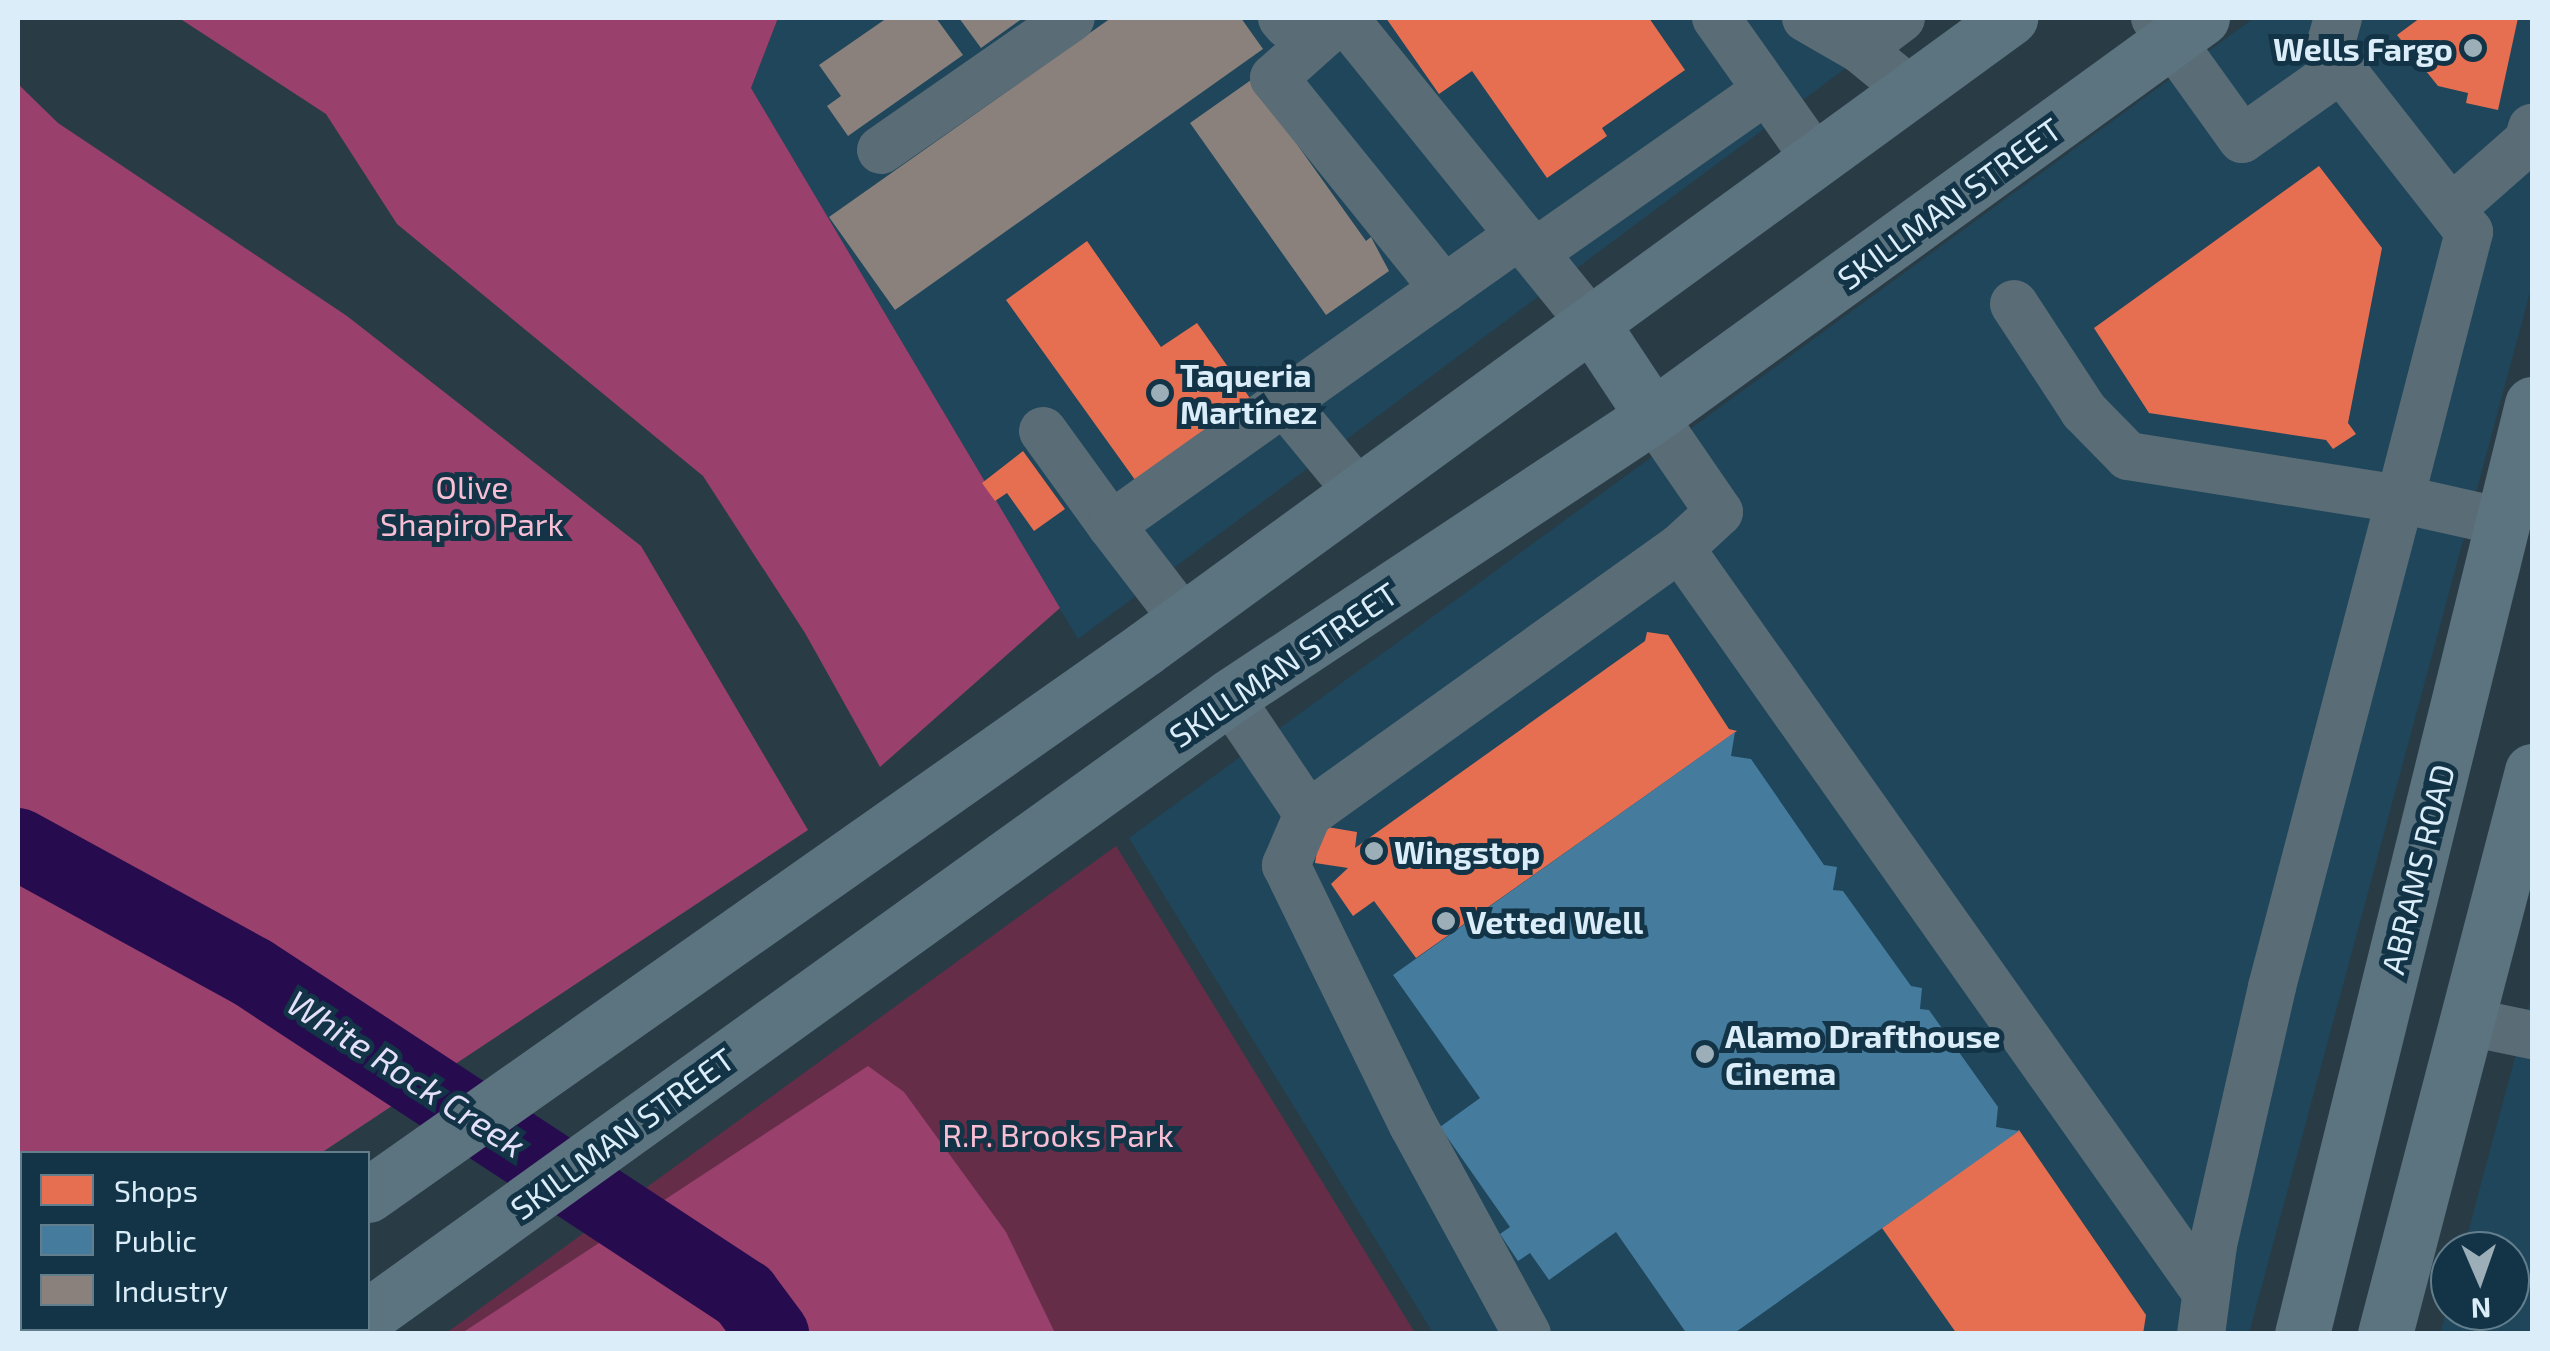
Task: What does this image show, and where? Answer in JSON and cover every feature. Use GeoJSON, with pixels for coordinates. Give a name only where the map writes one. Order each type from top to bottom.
{"type":"FeatureCollection","features":[{"type":"Feature","properties":{"kind":"main road"},"geometry":{"type":"LineString","coordinates":[[370,1194],[1184,620],[2010,18]]}},
{"type":"Feature","properties":{"kind":"main road","name":"SKILLMAN STREET"},"geometry":{"type":"LineString","coordinates":[[370,1315],[1229,698],[1652,416],[2176,25]]}},
{"type":"Feature","properties":{"kind":"main road"},"geometry":{"type":"LineString","coordinates":[[1592,324],[1652,416]]}},
{"type":"Feature","properties":{"kind":"main road","name":"ABRAMS ROAD"},"geometry":{"type":"LineString","coordinates":[[2302,1334],[2518,525],[2532,404]]}},
{"type":"Feature","properties":{"kind":"main road"},"geometry":{"type":"LineString","coordinates":[[2385,1334],[2532,771]]}},
{"type":"Feature","properties":{"kind":"lane"},"geometry":{"type":"LineString","coordinates":[[881,150],[1070,18]]}},
{"type":"Feature","properties":{"kind":"lane"},"geometry":{"type":"LineString","coordinates":[[1444,289],[1274,78],[1343,18],[1592,324]]}},
{"type":"Feature","properties":{"kind":"lane"},"geometry":{"type":"LineString","coordinates":[[1716,18],[1816,160]]}},
{"type":"Feature","properties":{"kind":"lane"},"geometry":{"type":"LineString","coordinates":[[1806,18],[1860,48],[1910,90]]}},
{"type":"Feature","properties":{"kind":"lane"},"geometry":{"type":"LineString","coordinates":[[1860,48],[1901,18]]}},
{"type":"Feature","properties":{"kind":"lane"},"geometry":{"type":"LineString","coordinates":[[2203,1312],[2272,987],[2468,232],[2340,69],[2331,42],[2338,18]]}},
{"type":"Feature","properties":{"kind":"lane"},"geometry":{"type":"LineString","coordinates":[[2176,25],[2242,140],[2340,69]]}},
{"type":"Feature","properties":{"kind":"lane"},"geometry":{"type":"LineString","coordinates":[[1111,524],[1444,289],[1527,244],[1767,90]]}},
{"type":"Feature","properties":{"kind":"lane"},"geometry":{"type":"LineString","coordinates":[[2452,208],[2528,141],[2532,128]]}},
{"type":"Feature","properties":{"kind":"lane"},"geometry":{"type":"LineString","coordinates":[[2014,304],[2084,411],[2128,456],[2400,499],[2518,525]]}},
{"type":"Feature","properties":{"kind":"lane"},"geometry":{"type":"LineString","coordinates":[[1284,402],[1360,493]]}},
{"type":"Feature","properties":{"kind":"lane"},"geometry":{"type":"LineString","coordinates":[[1527,1334],[1412,1124],[1286,865],[1308,814],[1680,548],[1718,512],[1652,416]]}},
{"type":"Feature","properties":{"kind":"lane"},"geometry":{"type":"LineString","coordinates":[[1043,431],[1184,620]]}},
{"type":"Feature","properties":{"kind":"lane"},"geometry":{"type":"LineString","coordinates":[[1680,548],[2203,1312]]}},
{"type":"Feature","properties":{"kind":"lane"},"geometry":{"type":"LineString","coordinates":[[1229,698],[1308,814]]}},
{"type":"Feature","properties":{"kind":"lane"},"geometry":{"type":"LineString","coordinates":[[2469,1022],[2532,1035]]}},
{"type":"Feature","properties":{"kind":"shaded area"},"geometry":{"type":"Polygon","coordinates":[[[778,18],[1913,18],[1078,639],[751,88],[778,18]]]}},
{"type":"Feature","properties":{"kind":"shaded area"},"geometry":{"type":"Polygon","coordinates":[[[2254,18],[2532,18],[2532,285],[2249,1333],[1433,1333],[1129,838],[2254,18]]]}},
{"type":"Feature","properties":{"kind":"shaded area"},"geometry":{"type":"Polygon","coordinates":[[[2532,994],[2532,1333],[2440,1334],[2530,1331],[2530,1231],[2468,1231],[2532,994]]]}},
{"type":"Feature","properties":{"kind":"green space"},"geometry":{"type":"Polygon","coordinates":[[[179,18],[778,18],[751,88],[1060,608],[880,767],[805,633],[703,476],[397,224],[326,114],[179,18]]]}},
{"type":"Feature","properties":{"kind":"green space","name":"Olive Shapiro Park"},"geometry":{"type":"Polygon","coordinates":[[[18,84],[58,123],[347,316],[641,546],[808,830],[324,1151],[20,1151],[20,1331],[55,1331],[18,1333],[18,84]]]}},
{"type":"Feature","properties":{"kind":"green space","name":"R.P. Brooks Park"},"geometry":{"type":"Polygon","coordinates":[[[1116,846],[1415,1333],[445,1334],[1116,846]]]}},
{"type":"Feature","properties":{"kind":"green space"},"geometry":{"type":"Polygon","coordinates":[[[868,1066],[904,1092],[1006,1232],[1055,1333],[462,1333],[868,1066]]]}},
{"type":"Feature","properties":{"kind":"building: Shops"},"geometry":{"type":"Polygon","coordinates":[[[1386,18],[1649,18],[1685,70],[1602,128],[1607,136],[1547,178],[1472,71],[1439,94],[1386,18]]]}},
{"type":"Feature","properties":{"kind":"building: Shops"},"geometry":{"type":"Polygon","coordinates":[[[2420,18],[2518,18],[2498,110],[2466,103],[2468,93],[2438,86],[2397,35],[2420,18]]]}},
{"type":"Feature","properties":{"kind":"building: Shops"},"geometry":{"type":"Polygon","coordinates":[[[2319,166],[2382,248],[2348,423],[2356,434],[2333,449],[2326,440],[2149,413],[2094,328],[2319,166]]]}},
{"type":"Feature","properties":{"kind":"building: Shops","name":"Taqueria Martínez"},"geometry":{"type":"Polygon","coordinates":[[[1087,241],[1161,347],[1197,323],[1259,411],[1143,491],[1006,300],[1087,241]]]}},
{"type":"Feature","properties":{"kind":"building: Shops"},"geometry":{"type":"Polygon","coordinates":[[[1023,451],[1065,509],[1034,531],[1007,493],[995,501],[982,483],[1023,451]]]}},
{"type":"Feature","properties":{"kind":"building: Shops"},"geometry":{"type":"Polygon","coordinates":[[[1647,632],[1668,635],[1729,729],[1737,731],[1416,958],[1374,901],[1353,916],[1331,884],[1348,868],[1315,863],[1321,826],[1357,832],[1355,848],[1645,641],[1647,632]]]}},
{"type":"Feature","properties":{"kind":"building: Shops"},"geometry":{"type":"Polygon","coordinates":[[[2019,1130],[2146,1315],[2143,1334],[1957,1334],[1882,1228],[2019,1130]]]}},
{"type":"Feature","properties":{"kind":"building: Public","name":"Alamo Drafthouse Cinema"},"geometry":{"type":"Polygon","coordinates":[[[1735,732],[1731,756],[1751,759],[1824,865],[1837,867],[1833,890],[1843,891],[1911,986],[1922,988],[1920,1009],[1929,1010],[1998,1107],[1996,1127],[2019,1131],[1733,1334],[1687,1334],[1616,1232],[1549,1280],[1530,1253],[1518,1261],[1500,1234],[1510,1227],[1440,1127],[1480,1098],[1393,975],[1735,732]]]}},
{"type":"Feature","properties":{"kind":"building: Industry"},"geometry":{"type":"Polygon","coordinates":[[[887,18],[936,18],[963,55],[848,136],[827,106],[841,96],[819,65],[887,18]]]}},
{"type":"Feature","properties":{"kind":"building: Industry"},"geometry":{"type":"Polygon","coordinates":[[[959,18],[1023,18],[981,48],[959,18]]]}},
{"type":"Feature","properties":{"kind":"building: Industry"},"geometry":{"type":"Polygon","coordinates":[[[1111,18],[1241,18],[1263,49],[895,310],[829,217],[1111,18]]]}},
{"type":"Feature","properties":{"kind":"building: Industry"},"geometry":{"type":"Polygon","coordinates":[[[1251,80],[1366,241],[1371,237],[1389,271],[1326,315],[1190,123],[1251,80]]]}},
{"type":"Feature","properties":{"kind":"waterway","name":"White Rock Creek"},"geometry":{"type":"LineString","coordinates":[[18,844],[252,972],[744,1295],[773,1334]]}},
{"type":"Feature","properties":{"kind":"place","name":"Wells Fargo"},"geometry":{"type":"Point","coordinates":[2473,48]}},
{"type":"Feature","properties":{"kind":"place","name":"Taqueria Martínez"},"geometry":{"type":"Point","coordinates":[1160,393]}},
{"type":"Feature","properties":{"kind":"place","name":"Wingstop"},"geometry":{"type":"Point","coordinates":[1374,851]}},
{"type":"Feature","properties":{"kind":"place","name":"Vetted Well"},"geometry":{"type":"Point","coordinates":[1446,921]}},
{"type":"Feature","properties":{"kind":"place","name":"Alamo Drafthouse Cinema"},"geometry":{"type":"Point","coordinates":[1705,1054]}}]}
